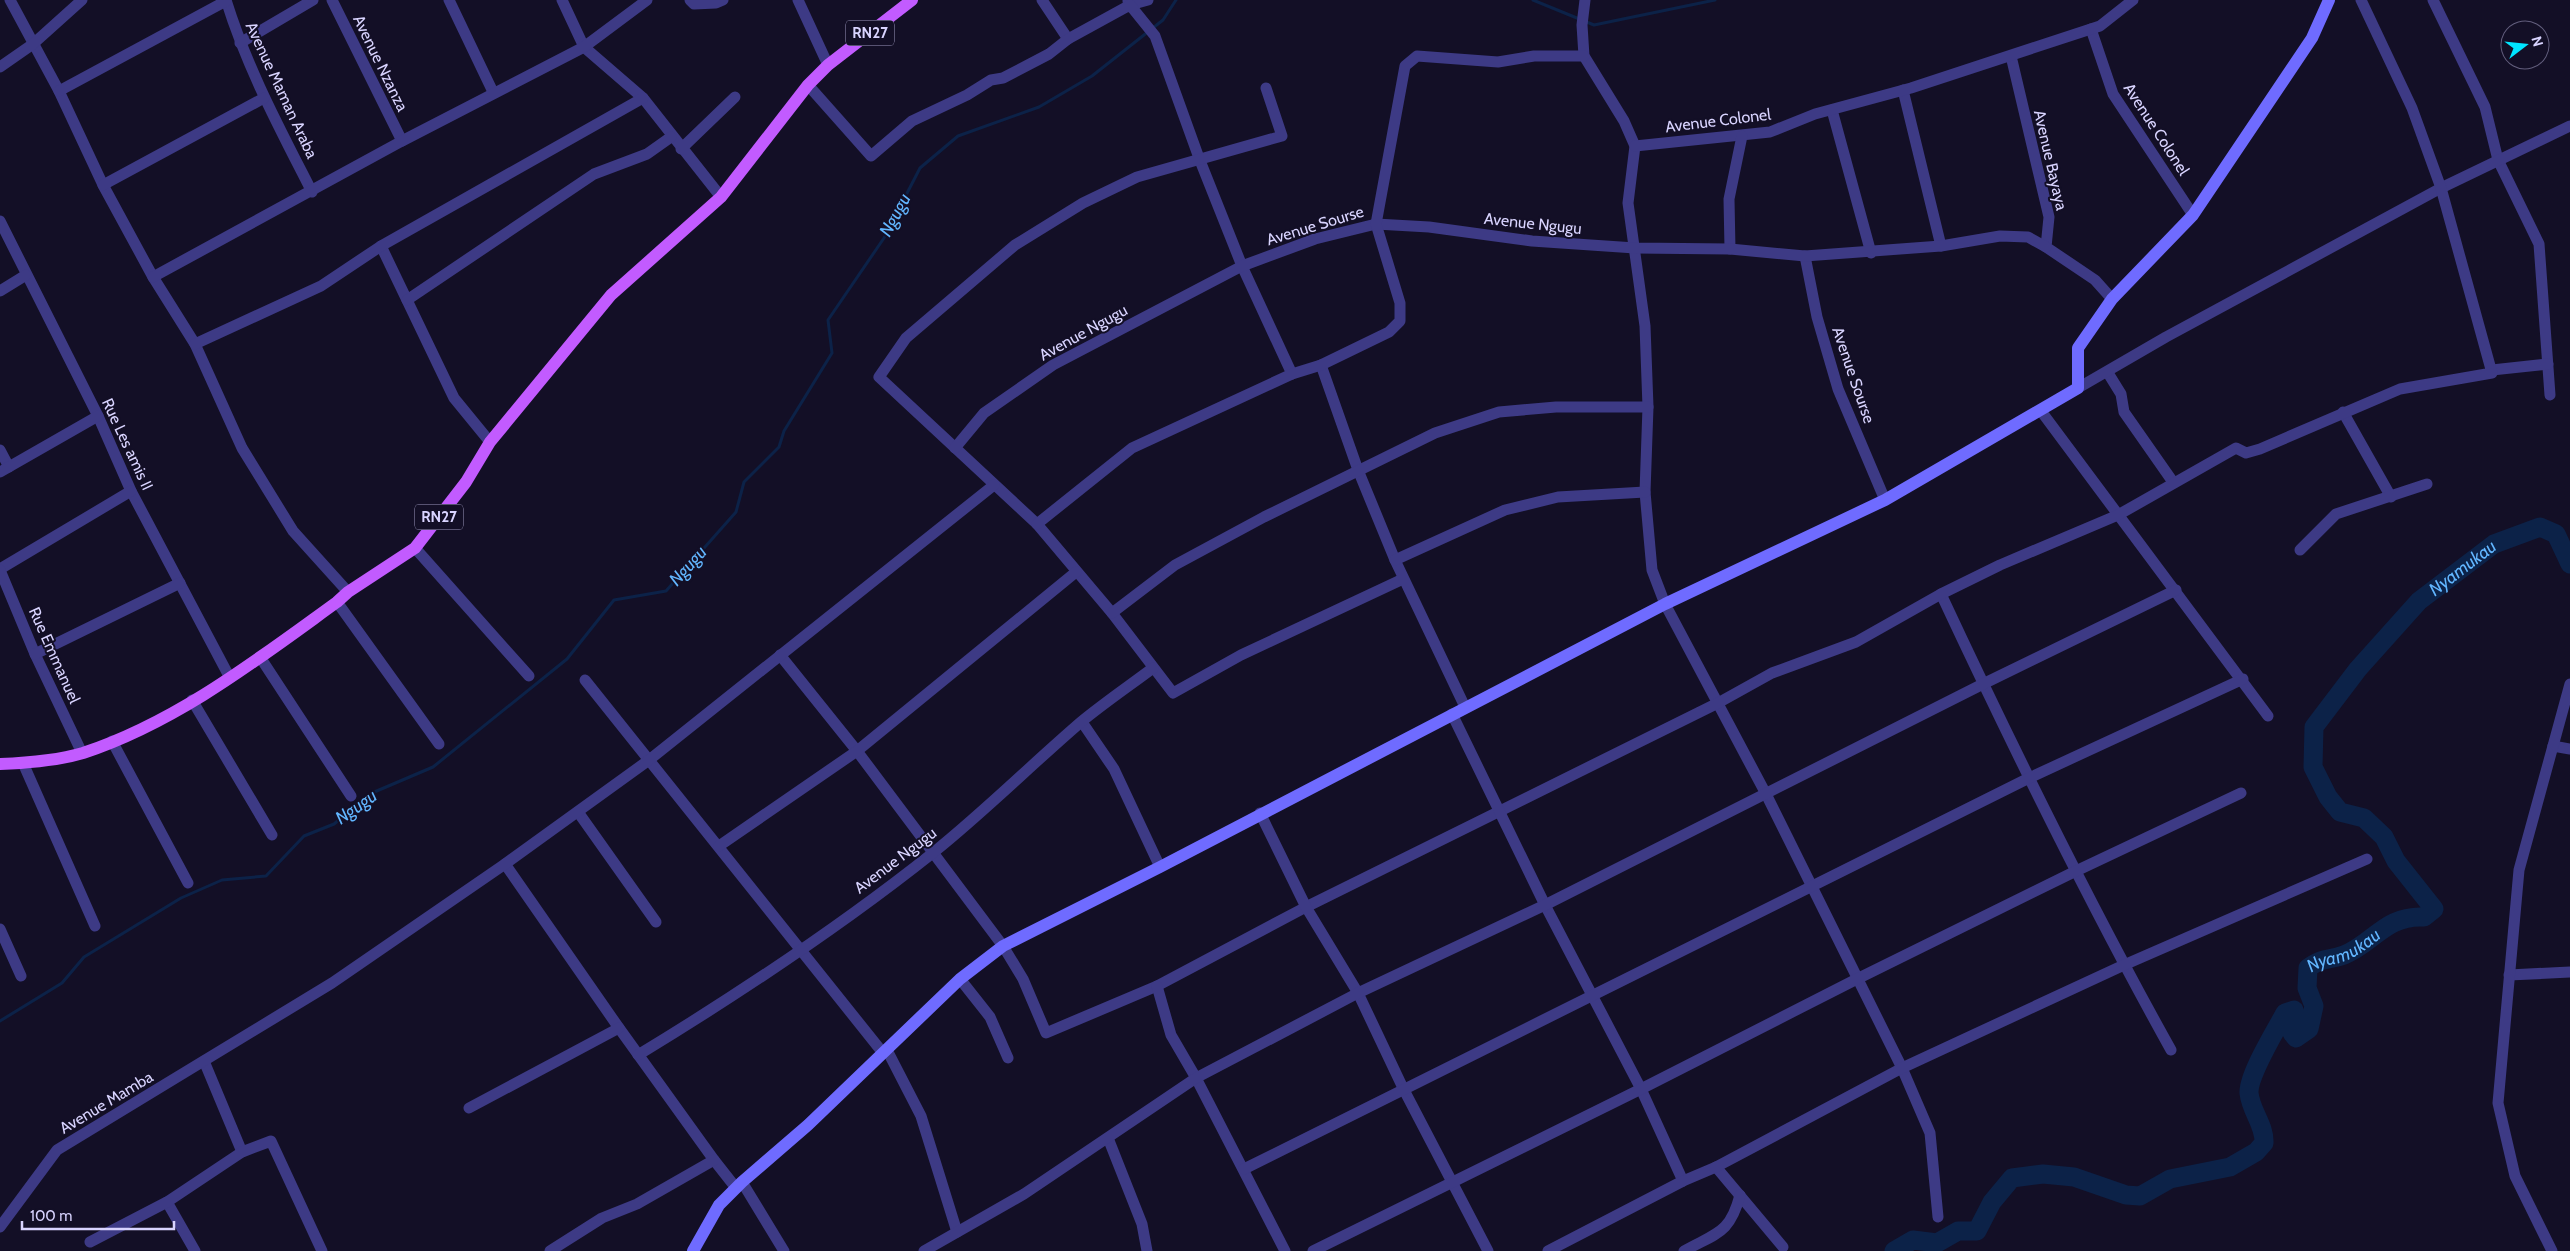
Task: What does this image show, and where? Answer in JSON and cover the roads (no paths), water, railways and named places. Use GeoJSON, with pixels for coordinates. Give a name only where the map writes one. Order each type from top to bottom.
{"type":"FeatureCollection","features":[{"type":"Feature","properties":{"kind":"main road","name":"RN27"},"geometry":{"type":"LineString","coordinates":[[0,764],[23,763],[82,753],[112,742],[155,722],[230,678],[338,602],[348,592],[415,548],[466,482],[490,442],[610,295],[721,197],[808,85],[828,65],[912,0]]}},
{"type":"Feature","properties":{"kind":"street"},"geometry":{"type":"LineString","coordinates":[[10,0],[59,91],[103,185],[153,277],[195,344],[242,448],[288,523],[348,592]]}},
{"type":"Feature","properties":{"kind":"street"},"geometry":{"type":"LineString","coordinates":[[0,67],[33,44],[82,0]]}},
{"type":"Feature","properties":{"kind":"street"},"geometry":{"type":"LineString","coordinates":[[59,91],[226,0]]}},
{"type":"Feature","properties":{"kind":"street","name":"Avenue Maman Araba"},"geometry":{"type":"LineString","coordinates":[[226,0],[240,43],[264,98],[312,192]]}},
{"type":"Feature","properties":{"kind":"street"},"geometry":{"type":"LineString","coordinates":[[240,43],[313,0]]}},
{"type":"Feature","properties":{"kind":"street","name":"Avenue Nzanza"},"geometry":{"type":"LineString","coordinates":[[332,0],[402,141]]}},
{"type":"Feature","properties":{"kind":"street"},"geometry":{"type":"LineString","coordinates":[[449,0],[493,92]]}},
{"type":"Feature","properties":{"kind":"street"},"geometry":{"type":"LineString","coordinates":[[562,0],[584,47],[643,98],[671,137],[721,197]]}},
{"type":"Feature","properties":{"kind":"street"},"geometry":{"type":"LineString","coordinates":[[153,277],[493,92],[584,47],[647,0]]}},
{"type":"Feature","properties":{"kind":"street"},"geometry":{"type":"LineString","coordinates":[[690,0],[694,4],[716,4],[723,0]]}},
{"type":"Feature","properties":{"kind":"street"},"geometry":{"type":"LineString","coordinates":[[798,0],[828,65]]}},
{"type":"Feature","properties":{"kind":"street"},"geometry":{"type":"LineString","coordinates":[[1042,0],[1068,39]]}},
{"type":"Feature","properties":{"kind":"street"},"geometry":{"type":"LineString","coordinates":[[808,85],[871,156],[912,121],[967,95],[990,80],[1003,78],[1049,54],[1068,39],[1128,2],[1148,0]]}},
{"type":"Feature","properties":{"kind":"street"},"geometry":{"type":"LineString","coordinates":[[1585,0],[1583,20],[1584,56],[1624,121],[1635,146],[1628,203],[1645,326],[1648,407],[1645,492],[1652,570],[1665,604],[1766,794],[1902,1068],[1930,1133],[1938,1218]]}},
{"type":"Feature","properties":{"kind":"street","name":"Avenue Colonel"},"geometry":{"type":"LineString","coordinates":[[1635,146],[1770,132],[1815,114],[1903,90],[2100,26],[2133,0]]}},
{"type":"Feature","properties":{"kind":"street"},"geometry":{"type":"LineString","coordinates":[[2078,388],[2078,348],[2112,299],[2193,215],[2312,38],[2329,0]]}},
{"type":"Feature","properties":{"kind":"street"},"geometry":{"type":"LineString","coordinates":[[2361,0],[2412,108],[2441,188],[2492,370]]}},
{"type":"Feature","properties":{"kind":"street"},"geometry":{"type":"LineString","coordinates":[[2433,0],[2485,108],[2498,160],[2538,244],[2550,395]]}},
{"type":"Feature","properties":{"kind":"street"},"geometry":{"type":"LineString","coordinates":[[1128,2],[1155,36],[1199,158],[1242,266],[1292,374]]}},
{"type":"Feature","properties":{"kind":"street","name":"Avenue Colonel"},"geometry":{"type":"LineString","coordinates":[[2091,29],[2112,94],[2193,215]]}},
{"type":"Feature","properties":{"kind":"street"},"geometry":{"type":"LineString","coordinates":[[1037,524],[1132,448],[1292,374],[1321,365],[1389,332],[1400,321],[1400,303],[1376,224],[1405,66],[1417,56],[1498,62],[1534,56],[1584,56]]}},
{"type":"Feature","properties":{"kind":"street","name":"Avenue Bayaya"},"geometry":{"type":"LineString","coordinates":[[2011,56],[2049,217],[2046,247]]}},
{"type":"Feature","properties":{"kind":"street"},"geometry":{"type":"LineString","coordinates":[[1266,88],[1282,136],[1137,177],[1083,203],[1015,245],[906,338],[879,377],[1037,524],[1112,613],[1173,694],[1241,655],[1403,579]]}},
{"type":"Feature","properties":{"kind":"street"},"geometry":{"type":"LineString","coordinates":[[1903,90],[1941,246]]}},
{"type":"Feature","properties":{"kind":"street"},"geometry":{"type":"LineString","coordinates":[[681,149],[735,97]]}},
{"type":"Feature","properties":{"kind":"street"},"geometry":{"type":"LineString","coordinates":[[103,185],[264,98]]}},
{"type":"Feature","properties":{"kind":"street"},"geometry":{"type":"LineString","coordinates":[[195,344],[321,286],[381,246],[643,98]]}},
{"type":"Feature","properties":{"kind":"street"},"geometry":{"type":"LineString","coordinates":[[1832,110],[1871,253]]}},
{"type":"Feature","properties":{"kind":"street"},"geometry":{"type":"LineString","coordinates":[[693,1251],[718,1205],[798,1135],[960,979],[1003,946],[1160,867],[1260,813],[1665,604],[1885,500],[2078,388],[2108,373],[2166,337],[2441,188],[2570,126]]}},
{"type":"Feature","properties":{"kind":"street"},"geometry":{"type":"LineString","coordinates":[[1730,249],[1729,199],[1742,136]]}},
{"type":"Feature","properties":{"kind":"street"},"geometry":{"type":"LineString","coordinates":[[407,300],[594,174],[647,154],[671,137]]}},
{"type":"Feature","properties":{"kind":"street","name":"Rue Les amis II"},"geometry":{"type":"LineString","coordinates":[[0,220],[98,416],[131,491],[230,678]]}},
{"type":"Feature","properties":{"kind":"street","name":"Avenue Sourse"},"geometry":{"type":"LineString","coordinates":[[1242,266],[1315,239],[1376,224],[1429,227]]}},
{"type":"Feature","properties":{"kind":"street","name":"Avenue Ngugu"},"geometry":{"type":"LineString","coordinates":[[1429,227],[1532,241],[1635,248],[1730,249],[1805,256],[1871,253],[1941,246],[2000,236],[2028,237],[2046,247]]}},
{"type":"Feature","properties":{"kind":"street"},"geometry":{"type":"LineString","coordinates":[[381,246],[454,398],[490,442]]}},
{"type":"Feature","properties":{"kind":"street"},"geometry":{"type":"LineString","coordinates":[[2046,247],[2095,280],[2112,299]]}},
{"type":"Feature","properties":{"kind":"street","name":"Avenue Sourse"},"geometry":{"type":"LineString","coordinates":[[1805,256],[1816,318],[1838,388],[1885,500]]}},
{"type":"Feature","properties":{"kind":"street","name":"Avenue Ngugu"},"geometry":{"type":"LineString","coordinates":[[955,448],[984,413],[1053,365],[1242,266]]}},
{"type":"Feature","properties":{"kind":"street"},"geometry":{"type":"LineString","coordinates":[[0,291],[26,275]]}},
{"type":"Feature","properties":{"kind":"street"},"geometry":{"type":"LineString","coordinates":[[780,655],[857,751],[1003,946],[1023,979],[1046,1032],[1158,986],[1306,907],[1500,809],[1718,703],[1772,673],[1856,642],[1941,594],[2000,565],[2118,515],[2173,482],[2236,448],[2246,453],[2260,449],[2343,412],[2400,390],[2492,373],[2492,370],[2548,364]]}},
{"type":"Feature","properties":{"kind":"street"},"geometry":{"type":"LineString","coordinates":[[1321,365],[1358,470],[1395,560],[1465,707]]}},
{"type":"Feature","properties":{"kind":"street"},"geometry":{"type":"LineString","coordinates":[[2108,373],[2121,394],[2124,412],[2173,482]]}},
{"type":"Feature","properties":{"kind":"street"},"geometry":{"type":"LineString","coordinates":[[1112,613],[1175,565],[1435,432],[1499,412],[1556,407],[1648,407]]}},
{"type":"Feature","properties":{"kind":"street"},"geometry":{"type":"LineString","coordinates":[[2041,411],[2243,679],[2268,716]]}},
{"type":"Feature","properties":{"kind":"street"},"geometry":{"type":"LineString","coordinates":[[2343,412],[2391,497]]}},
{"type":"Feature","properties":{"kind":"street"},"geometry":{"type":"LineString","coordinates":[[0,450],[4,469],[98,416]]}},
{"type":"Feature","properties":{"kind":"street"},"geometry":{"type":"LineString","coordinates":[[2300,550],[2336,514],[2427,484]]}},
{"type":"Feature","properties":{"kind":"street","name":"Avenue Mamba"},"geometry":{"type":"LineString","coordinates":[[0,1227],[57,1150],[332,983],[505,864],[649,760],[994,485]]}},
{"type":"Feature","properties":{"kind":"street"},"geometry":{"type":"LineString","coordinates":[[0,570],[131,491]]}},
{"type":"Feature","properties":{"kind":"street"},"geometry":{"type":"LineString","coordinates":[[1395,560],[1505,510],[1558,497],[1645,492]]}},
{"type":"Feature","properties":{"kind":"street"},"geometry":{"type":"LineString","coordinates":[[415,548],[529,676]]}},
{"type":"Feature","properties":{"kind":"street","name":"Rue Emmanuel"},"geometry":{"type":"LineString","coordinates":[[0,570],[35,654],[82,753]]}},
{"type":"Feature","properties":{"kind":"street"},"geometry":{"type":"LineString","coordinates":[[719,846],[857,751],[1076,572]]}},
{"type":"Feature","properties":{"kind":"street"},"geometry":{"type":"LineString","coordinates":[[35,654],[180,583]]}},
{"type":"Feature","properties":{"kind":"street"},"geometry":{"type":"LineString","coordinates":[[924,1251],[1024,1194],[1196,1078],[1358,993],[1545,905],[1983,684],[2176,590]]}},
{"type":"Feature","properties":{"kind":"street"},"geometry":{"type":"LineString","coordinates":[[1941,594],[2029,778],[2124,965],[2171,1050]]}},
{"type":"Feature","properties":{"kind":"street"},"geometry":{"type":"LineString","coordinates":[[338,602],[439,744]]}},
{"type":"Feature","properties":{"kind":"street"},"geometry":{"type":"LineString","coordinates":[[260,657],[351,796]]}},
{"type":"Feature","properties":{"kind":"street","name":"Avenue Ngugu"},"geometry":{"type":"LineString","coordinates":[[638,1054],[714,1009],[799,951],[933,852],[1082,722],[1153,668]]}},
{"type":"Feature","properties":{"kind":"street"},"geometry":{"type":"LineString","coordinates":[[1244,1169],[1403,1088],[1811,888],[2029,778],[2243,679]]}},
{"type":"Feature","properties":{"kind":"street"},"geometry":{"type":"LineString","coordinates":[[585,680],[719,846],[799,951],[885,1052],[921,1116],[957,1232]]}},
{"type":"Feature","properties":{"kind":"street"},"geometry":{"type":"LineString","coordinates":[[2552,1251],[2515,1176],[2498,1103],[2519,870],[2570,684]]}},
{"type":"Feature","properties":{"kind":"street"},"geometry":{"type":"LineString","coordinates":[[192,700],[272,835]]}},
{"type":"Feature","properties":{"kind":"street"},"geometry":{"type":"LineString","coordinates":[[1452,714],[1500,809],[1545,905],[1641,1089],[1684,1181]]}},
{"type":"Feature","properties":{"kind":"street"},"geometry":{"type":"LineString","coordinates":[[1082,722],[1114,770],[1160,867]]}},
{"type":"Feature","properties":{"kind":"street"},"geometry":{"type":"LineString","coordinates":[[112,742],[188,883]]}},
{"type":"Feature","properties":{"kind":"street"},"geometry":{"type":"LineString","coordinates":[[2553,746],[2570,749]]}},
{"type":"Feature","properties":{"kind":"street"},"geometry":{"type":"LineString","coordinates":[[23,763],[95,926]]}},
{"type":"Feature","properties":{"kind":"street"},"geometry":{"type":"LineString","coordinates":[[1313,1251],[2076,871],[2242,793]]}},
{"type":"Feature","properties":{"kind":"street"},"geometry":{"type":"LineString","coordinates":[[578,812],[656,922]]}},
{"type":"Feature","properties":{"kind":"street"},"geometry":{"type":"LineString","coordinates":[[1260,813],[1306,907],[1358,993],[1403,1088],[1488,1251]]}},
{"type":"Feature","properties":{"kind":"street"},"geometry":{"type":"LineString","coordinates":[[1548,1251],[1684,1181],[1716,1167],[1902,1068],[2124,965],[2367,859]]}},
{"type":"Feature","properties":{"kind":"street"},"geometry":{"type":"LineString","coordinates":[[505,864],[714,1160],[739,1185],[784,1251]]}},
{"type":"Feature","properties":{"kind":"street"},"geometry":{"type":"LineString","coordinates":[[0,929],[21,976]]}},
{"type":"Feature","properties":{"kind":"street"},"geometry":{"type":"LineString","coordinates":[[2509,975],[2570,972]]}},
{"type":"Feature","properties":{"kind":"street"},"geometry":{"type":"LineString","coordinates":[[960,979],[990,1017],[1008,1058]]}},
{"type":"Feature","properties":{"kind":"street"},"geometry":{"type":"LineString","coordinates":[[1158,986],[1171,1035],[1196,1078],[1285,1251]]}},
{"type":"Feature","properties":{"kind":"street"},"geometry":{"type":"LineString","coordinates":[[469,1108],[619,1028]]}},
{"type":"Feature","properties":{"kind":"street"},"geometry":{"type":"LineString","coordinates":[[204,1061],[242,1152]]}},
{"type":"Feature","properties":{"kind":"street"},"geometry":{"type":"LineString","coordinates":[[1108,1138],[1142,1224],[1147,1251]]}},
{"type":"Feature","properties":{"kind":"street"},"geometry":{"type":"LineString","coordinates":[[90,1242],[167,1202],[242,1152],[272,1141],[322,1251]]}},
{"type":"Feature","properties":{"kind":"street"},"geometry":{"type":"LineString","coordinates":[[550,1251],[602,1218],[636,1204],[714,1160]]}},
{"type":"Feature","properties":{"kind":"street"},"geometry":{"type":"LineString","coordinates":[[1716,1167],[1783,1247]]}},
{"type":"Feature","properties":{"kind":"street"},"geometry":{"type":"LineString","coordinates":[[1684,1251],[1726,1228],[1735,1216],[1740,1195]]}},
{"type":"Feature","properties":{"kind":"street"},"geometry":{"type":"LineString","coordinates":[[167,1202],[195,1251]]}},
{"type":"Feature","properties":{"kind":"waterway","name":"Ngugu"},"geometry":{"type":"LineString","coordinates":[[0,1021],[62,983],[84,957],[181,898],[222,880],[266,876],[304,836],[334,824],[372,793],[433,767],[567,659],[614,600],[666,591],[736,512],[744,482],[779,447],[784,431],[832,353],[828,320],[884,238],[920,168],[958,136],[1039,107],[1092,76],[1163,20],[1176,0]]}},
{"type":"Feature","properties":{"kind":"waterway","name":"Ngugu"},"geometry":{"type":"LineString","coordinates":[[1533,0],[1594,25],[1715,0]]}},
{"type":"Feature","properties":{"kind":"waterway","name":"Nyamukau"},"geometry":{"type":"LineString","coordinates":[[1894,1251],[1913,1240],[1937,1243],[1958,1231],[1977,1231],[1992,1202],[2012,1178],[2043,1174],[2074,1177],[2126,1195],[2140,1196],[2170,1179],[2230,1167],[2256,1152],[2264,1143],[2264,1136],[2250,1100],[2250,1085],[2269,1041],[2285,1013],[2294,1010],[2292,1033],[2296,1038],[2309,1029],[2314,1006],[2307,988],[2308,968],[2323,960],[2339,957],[2354,950],[2399,920],[2424,917],[2434,909],[2396,861],[2384,837],[2364,818],[2340,812],[2328,797],[2313,767],[2314,727],[2358,669],[2419,601],[2494,544],[2540,527],[2556,534],[2570,564]]}}]}
